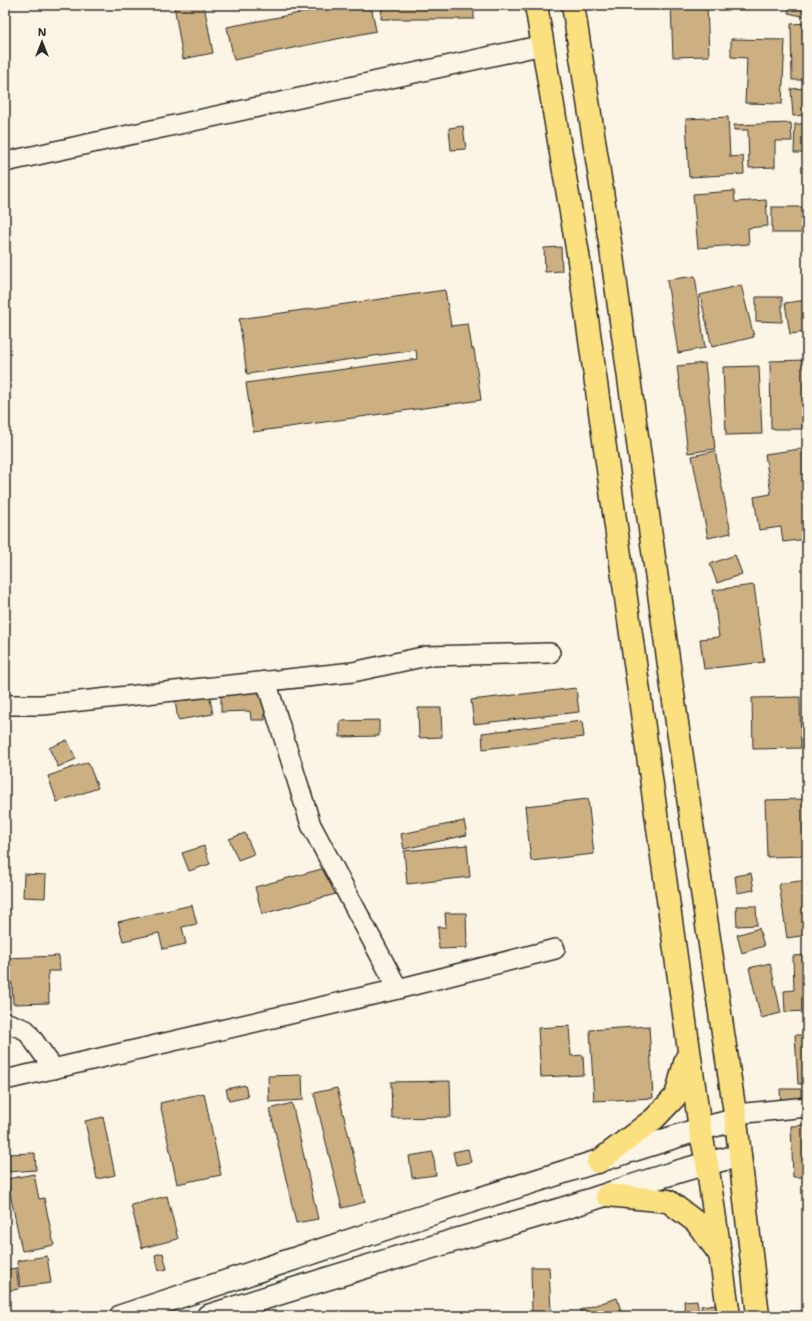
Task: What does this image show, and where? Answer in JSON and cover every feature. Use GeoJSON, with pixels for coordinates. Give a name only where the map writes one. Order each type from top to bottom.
{"type":"FeatureCollection","features":[{"type":"Feature","properties":{"kind":"main road"},"geometry":{"type":"LineString","coordinates":[[536,5],[578,254],[700,1129],[707,1162],[729,1316]]}},
{"type":"Feature","properties":{"kind":"main road"},"geometry":{"type":"LineString","coordinates":[[573,5],[611,249],[678,730],[735,1117],[758,1316]]}},
{"type":"Feature","properties":{"kind":"main road"},"geometry":{"type":"LineString","coordinates":[[597,392],[630,386]]}},
{"type":"Feature","properties":{"kind":"main road"},"geometry":{"type":"LineString","coordinates":[[598,1162],[654,1120],[676,1096],[689,1050]]}},
{"type":"Feature","properties":{"kind":"main road"},"geometry":{"type":"LineString","coordinates":[[607,1195],[668,1201],[696,1222],[720,1253]]}},
{"type":"Feature","properties":{"kind":"street"},"geometry":{"type":"LineString","coordinates":[[5,162],[542,45]]}},
{"type":"Feature","properties":{"kind":"street"},"geometry":{"type":"LineString","coordinates":[[5,705],[43,705],[353,672],[427,656],[550,653]]}},
{"type":"Feature","properties":{"kind":"street"},"geometry":{"type":"LineString","coordinates":[[266,681],[311,825],[398,989]]}},
{"type":"Feature","properties":{"kind":"street"},"geometry":{"type":"LineString","coordinates":[[5,1080],[398,989],[555,949]]}},
{"type":"Feature","properties":{"kind":"street"},"geometry":{"type":"LineString","coordinates":[[5,1022],[26,1030],[54,1069]]}},
{"type":"Feature","properties":{"kind":"street"},"geometry":{"type":"LineString","coordinates":[[121,1316],[415,1219],[598,1162],[735,1117],[807,1107]]}},
{"type":"Feature","properties":{"kind":"street"},"geometry":{"type":"LineString","coordinates":[[208,1316],[298,1287],[607,1195],[707,1162],[740,1156]]}},
{"type":"Feature","properties":{"kind":"building"},"geometry":{"type":"Polygon","coordinates":[[[174,5],[204,5],[213,53],[183,59],[174,5]]]}},
{"type":"Feature","properties":{"kind":"building"},"geometry":{"type":"Polygon","coordinates":[[[341,5],[371,5],[376,31],[234,60],[227,27],[341,5]]]}},
{"type":"Feature","properties":{"kind":"building"},"geometry":{"type":"Polygon","coordinates":[[[382,5],[474,5],[474,19],[381,19],[382,5]]]}},
{"type":"Feature","properties":{"kind":"building"},"geometry":{"type":"Polygon","coordinates":[[[671,5],[707,5],[709,56],[673,57],[671,5]]]}},
{"type":"Feature","properties":{"kind":"building"},"geometry":{"type":"Polygon","coordinates":[[[790,5],[807,5],[807,17],[788,13],[790,5]]]}},
{"type":"Feature","properties":{"kind":"building"},"geometry":{"type":"Polygon","coordinates":[[[807,23],[807,80],[792,80],[791,24],[807,23]]]}},
{"type":"Feature","properties":{"kind":"building"},"geometry":{"type":"Polygon","coordinates":[[[731,39],[785,40],[782,104],[745,103],[747,58],[731,57],[731,39]]]}},
{"type":"Feature","properties":{"kind":"building"},"geometry":{"type":"Polygon","coordinates":[[[807,88],[807,115],[793,116],[791,89],[807,88]]]}},
{"type":"Feature","properties":{"kind":"building"},"geometry":{"type":"Polygon","coordinates":[[[728,117],[730,157],[743,156],[744,174],[689,177],[686,119],[728,117]]]}},
{"type":"Feature","properties":{"kind":"building"},"geometry":{"type":"Polygon","coordinates":[[[791,123],[792,141],[775,141],[775,167],[749,168],[748,130],[734,130],[734,125],[791,123]]]}},
{"type":"Feature","properties":{"kind":"building"},"geometry":{"type":"Polygon","coordinates":[[[795,124],[807,124],[807,153],[794,153],[795,124]]]}},
{"type":"Feature","properties":{"kind":"building"},"geometry":{"type":"Polygon","coordinates":[[[463,126],[466,149],[451,150],[449,128],[463,126]]]}},
{"type":"Feature","properties":{"kind":"building"},"geometry":{"type":"Polygon","coordinates":[[[734,191],[735,202],[766,200],[768,226],[748,228],[749,244],[698,248],[693,194],[734,191]]]}},
{"type":"Feature","properties":{"kind":"building"},"geometry":{"type":"Polygon","coordinates":[[[772,207],[804,207],[804,233],[772,233],[772,207]]]}},
{"type":"Feature","properties":{"kind":"building"},"geometry":{"type":"Polygon","coordinates":[[[561,247],[562,271],[545,272],[544,248],[561,247]]]}},
{"type":"Feature","properties":{"kind":"building"},"geometry":{"type":"Polygon","coordinates":[[[695,276],[705,348],[678,353],[667,280],[695,276]]]}},
{"type":"Feature","properties":{"kind":"building"},"geometry":{"type":"Polygon","coordinates":[[[741,285],[754,337],[712,347],[700,295],[741,285]]]}},
{"type":"Feature","properties":{"kind":"building"},"geometry":{"type":"Polygon","coordinates":[[[445,290],[451,326],[468,324],[472,349],[474,349],[481,400],[253,432],[246,383],[417,359],[416,350],[247,374],[239,319],[445,290]]]}},
{"type":"Feature","properties":{"kind":"building"},"geometry":{"type":"Polygon","coordinates":[[[756,297],[782,297],[782,322],[756,321],[756,297]]]}},
{"type":"Feature","properties":{"kind":"building"},"geometry":{"type":"Polygon","coordinates":[[[807,300],[807,332],[790,334],[785,303],[807,300]]]}},
{"type":"Feature","properties":{"kind":"building"},"geometry":{"type":"Polygon","coordinates":[[[807,360],[807,429],[771,429],[770,361],[807,360]]]}},
{"type":"Feature","properties":{"kind":"building"},"geometry":{"type":"Polygon","coordinates":[[[705,363],[715,449],[688,453],[677,366],[705,363]]]}},
{"type":"Feature","properties":{"kind":"building"},"geometry":{"type":"Polygon","coordinates":[[[759,366],[762,434],[726,435],[723,367],[759,366]]]}},
{"type":"Feature","properties":{"kind":"building"},"geometry":{"type":"Polygon","coordinates":[[[807,448],[807,539],[783,542],[781,527],[759,530],[754,497],[771,494],[765,454],[807,448]]]}},
{"type":"Feature","properties":{"kind":"building"},"geometry":{"type":"Polygon","coordinates":[[[715,451],[731,533],[708,538],[692,456],[715,451]]]}},
{"type":"Feature","properties":{"kind":"building"},"geometry":{"type":"Polygon","coordinates":[[[735,555],[742,574],[717,583],[710,564],[735,555]]]}},
{"type":"Feature","properties":{"kind":"building"},"geometry":{"type":"Polygon","coordinates":[[[754,585],[764,662],[704,669],[700,639],[719,637],[713,590],[754,585]]]}},
{"type":"Feature","properties":{"kind":"building"},"geometry":{"type":"Polygon","coordinates":[[[576,688],[579,712],[474,724],[471,700],[576,688]]]}},
{"type":"Feature","properties":{"kind":"building"},"geometry":{"type":"Polygon","coordinates":[[[264,691],[265,720],[251,720],[250,711],[221,712],[221,692],[264,691]]]}},
{"type":"Feature","properties":{"kind":"building"},"geometry":{"type":"Polygon","coordinates":[[[209,694],[213,714],[178,720],[175,701],[209,694]]]}},
{"type":"Feature","properties":{"kind":"building"},"geometry":{"type":"Polygon","coordinates":[[[800,697],[801,748],[753,749],[752,698],[800,697]]]}},
{"type":"Feature","properties":{"kind":"building"},"geometry":{"type":"Polygon","coordinates":[[[418,708],[441,708],[442,737],[419,738],[418,708]]]}},
{"type":"Feature","properties":{"kind":"building"},"geometry":{"type":"Polygon","coordinates":[[[379,720],[379,736],[340,737],[340,721],[379,720]]]}},
{"type":"Feature","properties":{"kind":"building"},"geometry":{"type":"Polygon","coordinates":[[[582,721],[584,737],[483,749],[482,733],[582,721]]]}},
{"type":"Feature","properties":{"kind":"building"},"geometry":{"type":"Polygon","coordinates":[[[67,740],[76,759],[58,767],[49,748],[67,740]]]}},
{"type":"Feature","properties":{"kind":"building"},"geometry":{"type":"Polygon","coordinates":[[[88,762],[98,788],[57,802],[48,776],[88,762]]]}},
{"type":"Feature","properties":{"kind":"building"},"geometry":{"type":"Polygon","coordinates":[[[588,799],[594,854],[531,861],[525,806],[588,799]]]}},
{"type":"Feature","properties":{"kind":"building"},"geometry":{"type":"Polygon","coordinates":[[[807,799],[807,856],[767,857],[765,800],[807,799]]]}},
{"type":"Feature","properties":{"kind":"building"},"geometry":{"type":"Polygon","coordinates":[[[464,821],[467,835],[404,849],[401,834],[464,821]]]}},
{"type":"Feature","properties":{"kind":"building"},"geometry":{"type":"Polygon","coordinates":[[[245,833],[254,854],[238,860],[229,839],[245,833]]]}},
{"type":"Feature","properties":{"kind":"building"},"geometry":{"type":"Polygon","coordinates":[[[467,845],[470,877],[407,884],[404,851],[467,845]]]}},
{"type":"Feature","properties":{"kind":"building"},"geometry":{"type":"Polygon","coordinates":[[[204,846],[210,864],[189,871],[182,853],[204,846]]]}},
{"type":"Feature","properties":{"kind":"building"},"geometry":{"type":"Polygon","coordinates":[[[329,867],[336,894],[262,914],[255,887],[329,867]]]}},
{"type":"Feature","properties":{"kind":"building"},"geometry":{"type":"Polygon","coordinates":[[[751,873],[754,890],[737,893],[735,876],[751,873]]]}},
{"type":"Feature","properties":{"kind":"building"},"geometry":{"type":"Polygon","coordinates":[[[24,874],[46,875],[45,898],[23,897],[24,874]]]}},
{"type":"Feature","properties":{"kind":"building"},"geometry":{"type":"Polygon","coordinates":[[[807,880],[807,935],[787,938],[779,884],[807,880]]]}},
{"type":"Feature","properties":{"kind":"building"},"geometry":{"type":"Polygon","coordinates":[[[192,905],[197,924],[182,927],[186,944],[163,949],[159,933],[123,941],[118,922],[192,905]]]}},
{"type":"Feature","properties":{"kind":"building"},"geometry":{"type":"Polygon","coordinates":[[[736,906],[756,906],[757,925],[737,926],[736,906]]]}},
{"type":"Feature","properties":{"kind":"building"},"geometry":{"type":"Polygon","coordinates":[[[445,913],[466,913],[467,948],[439,949],[438,927],[446,927],[445,913]]]}},
{"type":"Feature","properties":{"kind":"building"},"geometry":{"type":"Polygon","coordinates":[[[759,928],[764,946],[742,953],[737,935],[759,928]]]}},
{"type":"Feature","properties":{"kind":"building"},"geometry":{"type":"Polygon","coordinates":[[[807,955],[807,1011],[785,1012],[784,991],[794,990],[793,956],[807,955]]]}},
{"type":"Feature","properties":{"kind":"building"},"geometry":{"type":"Polygon","coordinates":[[[59,956],[60,971],[48,971],[49,1003],[13,1004],[12,983],[5,984],[5,958],[59,956]]]}},
{"type":"Feature","properties":{"kind":"building"},"geometry":{"type":"Polygon","coordinates":[[[770,963],[781,1013],[761,1018],[749,968],[770,963]]]}},
{"type":"Feature","properties":{"kind":"building"},"geometry":{"type":"Polygon","coordinates":[[[569,1026],[571,1056],[583,1055],[584,1075],[541,1077],[538,1028],[569,1026]]]}},
{"type":"Feature","properties":{"kind":"building"},"geometry":{"type":"Polygon","coordinates":[[[649,1026],[653,1098],[594,1101],[590,1030],[649,1026]]]}},
{"type":"Feature","properties":{"kind":"building"},"geometry":{"type":"Polygon","coordinates":[[[795,1035],[807,1035],[807,1084],[798,1084],[795,1035]]]}},
{"type":"Feature","properties":{"kind":"building"},"geometry":{"type":"Polygon","coordinates":[[[302,1075],[303,1100],[269,1102],[268,1076],[302,1075]]]}},
{"type":"Feature","properties":{"kind":"building"},"geometry":{"type":"Polygon","coordinates":[[[450,1081],[451,1117],[392,1118],[391,1082],[450,1081]]]}},
{"type":"Feature","properties":{"kind":"building"},"geometry":{"type":"Polygon","coordinates":[[[245,1085],[248,1097],[229,1101],[226,1089],[245,1085]]]}},
{"type":"Feature","properties":{"kind":"building"},"geometry":{"type":"Polygon","coordinates":[[[337,1088],[365,1202],[342,1208],[314,1093],[337,1088]]]}},
{"type":"Feature","properties":{"kind":"building"},"geometry":{"type":"Polygon","coordinates":[[[780,1089],[801,1089],[801,1104],[781,1105],[780,1089]]]}},
{"type":"Feature","properties":{"kind":"building"},"geometry":{"type":"Polygon","coordinates":[[[204,1093],[221,1175],[177,1184],[160,1103],[204,1093]]]}},
{"type":"Feature","properties":{"kind":"building"},"geometry":{"type":"Polygon","coordinates":[[[292,1103],[318,1219],[296,1223],[270,1109],[292,1103]]]}},
{"type":"Feature","properties":{"kind":"building"},"geometry":{"type":"Polygon","coordinates":[[[103,1117],[115,1175],[97,1179],[85,1121],[103,1117]]]}},
{"type":"Feature","properties":{"kind":"building"},"geometry":{"type":"Polygon","coordinates":[[[807,1125],[807,1177],[793,1177],[791,1126],[807,1125]]]}},
{"type":"Feature","properties":{"kind":"building"},"geometry":{"type":"Polygon","coordinates":[[[468,1149],[471,1162],[456,1165],[453,1152],[468,1149]]]}},
{"type":"Feature","properties":{"kind":"building"},"geometry":{"type":"Polygon","coordinates":[[[433,1152],[436,1175],[412,1178],[409,1156],[433,1152]]]}},
{"type":"Feature","properties":{"kind":"building"},"geometry":{"type":"Polygon","coordinates":[[[35,1153],[36,1170],[7,1172],[6,1154],[35,1153]]]}},
{"type":"Feature","properties":{"kind":"building"},"geometry":{"type":"Polygon","coordinates":[[[34,1174],[39,1199],[44,1198],[54,1245],[22,1251],[7,1179],[34,1174]]]}},
{"type":"Feature","properties":{"kind":"building"},"geometry":{"type":"Polygon","coordinates":[[[167,1196],[178,1239],[142,1248],[131,1205],[167,1196]]]}},
{"type":"Feature","properties":{"kind":"building"},"geometry":{"type":"Polygon","coordinates":[[[804,1222],[807,1222],[807,1259],[804,1222]]]}},
{"type":"Feature","properties":{"kind":"building"},"geometry":{"type":"Polygon","coordinates":[[[163,1253],[167,1269],[159,1271],[155,1255],[163,1253]]]}},
{"type":"Feature","properties":{"kind":"building"},"geometry":{"type":"Polygon","coordinates":[[[47,1256],[51,1283],[20,1287],[17,1261],[47,1256]]]}},
{"type":"Feature","properties":{"kind":"building"},"geometry":{"type":"Polygon","coordinates":[[[531,1267],[549,1267],[551,1313],[532,1313],[531,1267]]]}},
{"type":"Feature","properties":{"kind":"building"},"geometry":{"type":"Polygon","coordinates":[[[16,1268],[19,1289],[5,1291],[5,1270],[16,1268]]]}},
{"type":"Feature","properties":{"kind":"building"},"geometry":{"type":"Polygon","coordinates":[[[617,1298],[621,1311],[606,1316],[582,1316],[580,1310],[617,1298]]]}},
{"type":"Feature","properties":{"kind":"building"},"geometry":{"type":"Polygon","coordinates":[[[697,1300],[699,1316],[685,1316],[684,1301],[697,1300]]]}},
{"type":"Feature","properties":{"kind":"building"},"geometry":{"type":"Polygon","coordinates":[[[724,1303],[726,1316],[702,1316],[701,1306],[724,1303]]]}},
{"type":"Feature","properties":{"kind":"building"},"geometry":{"type":"Polygon","coordinates":[[[805,1310],[807,1316],[791,1316],[790,1314],[805,1310]]]}}]}
